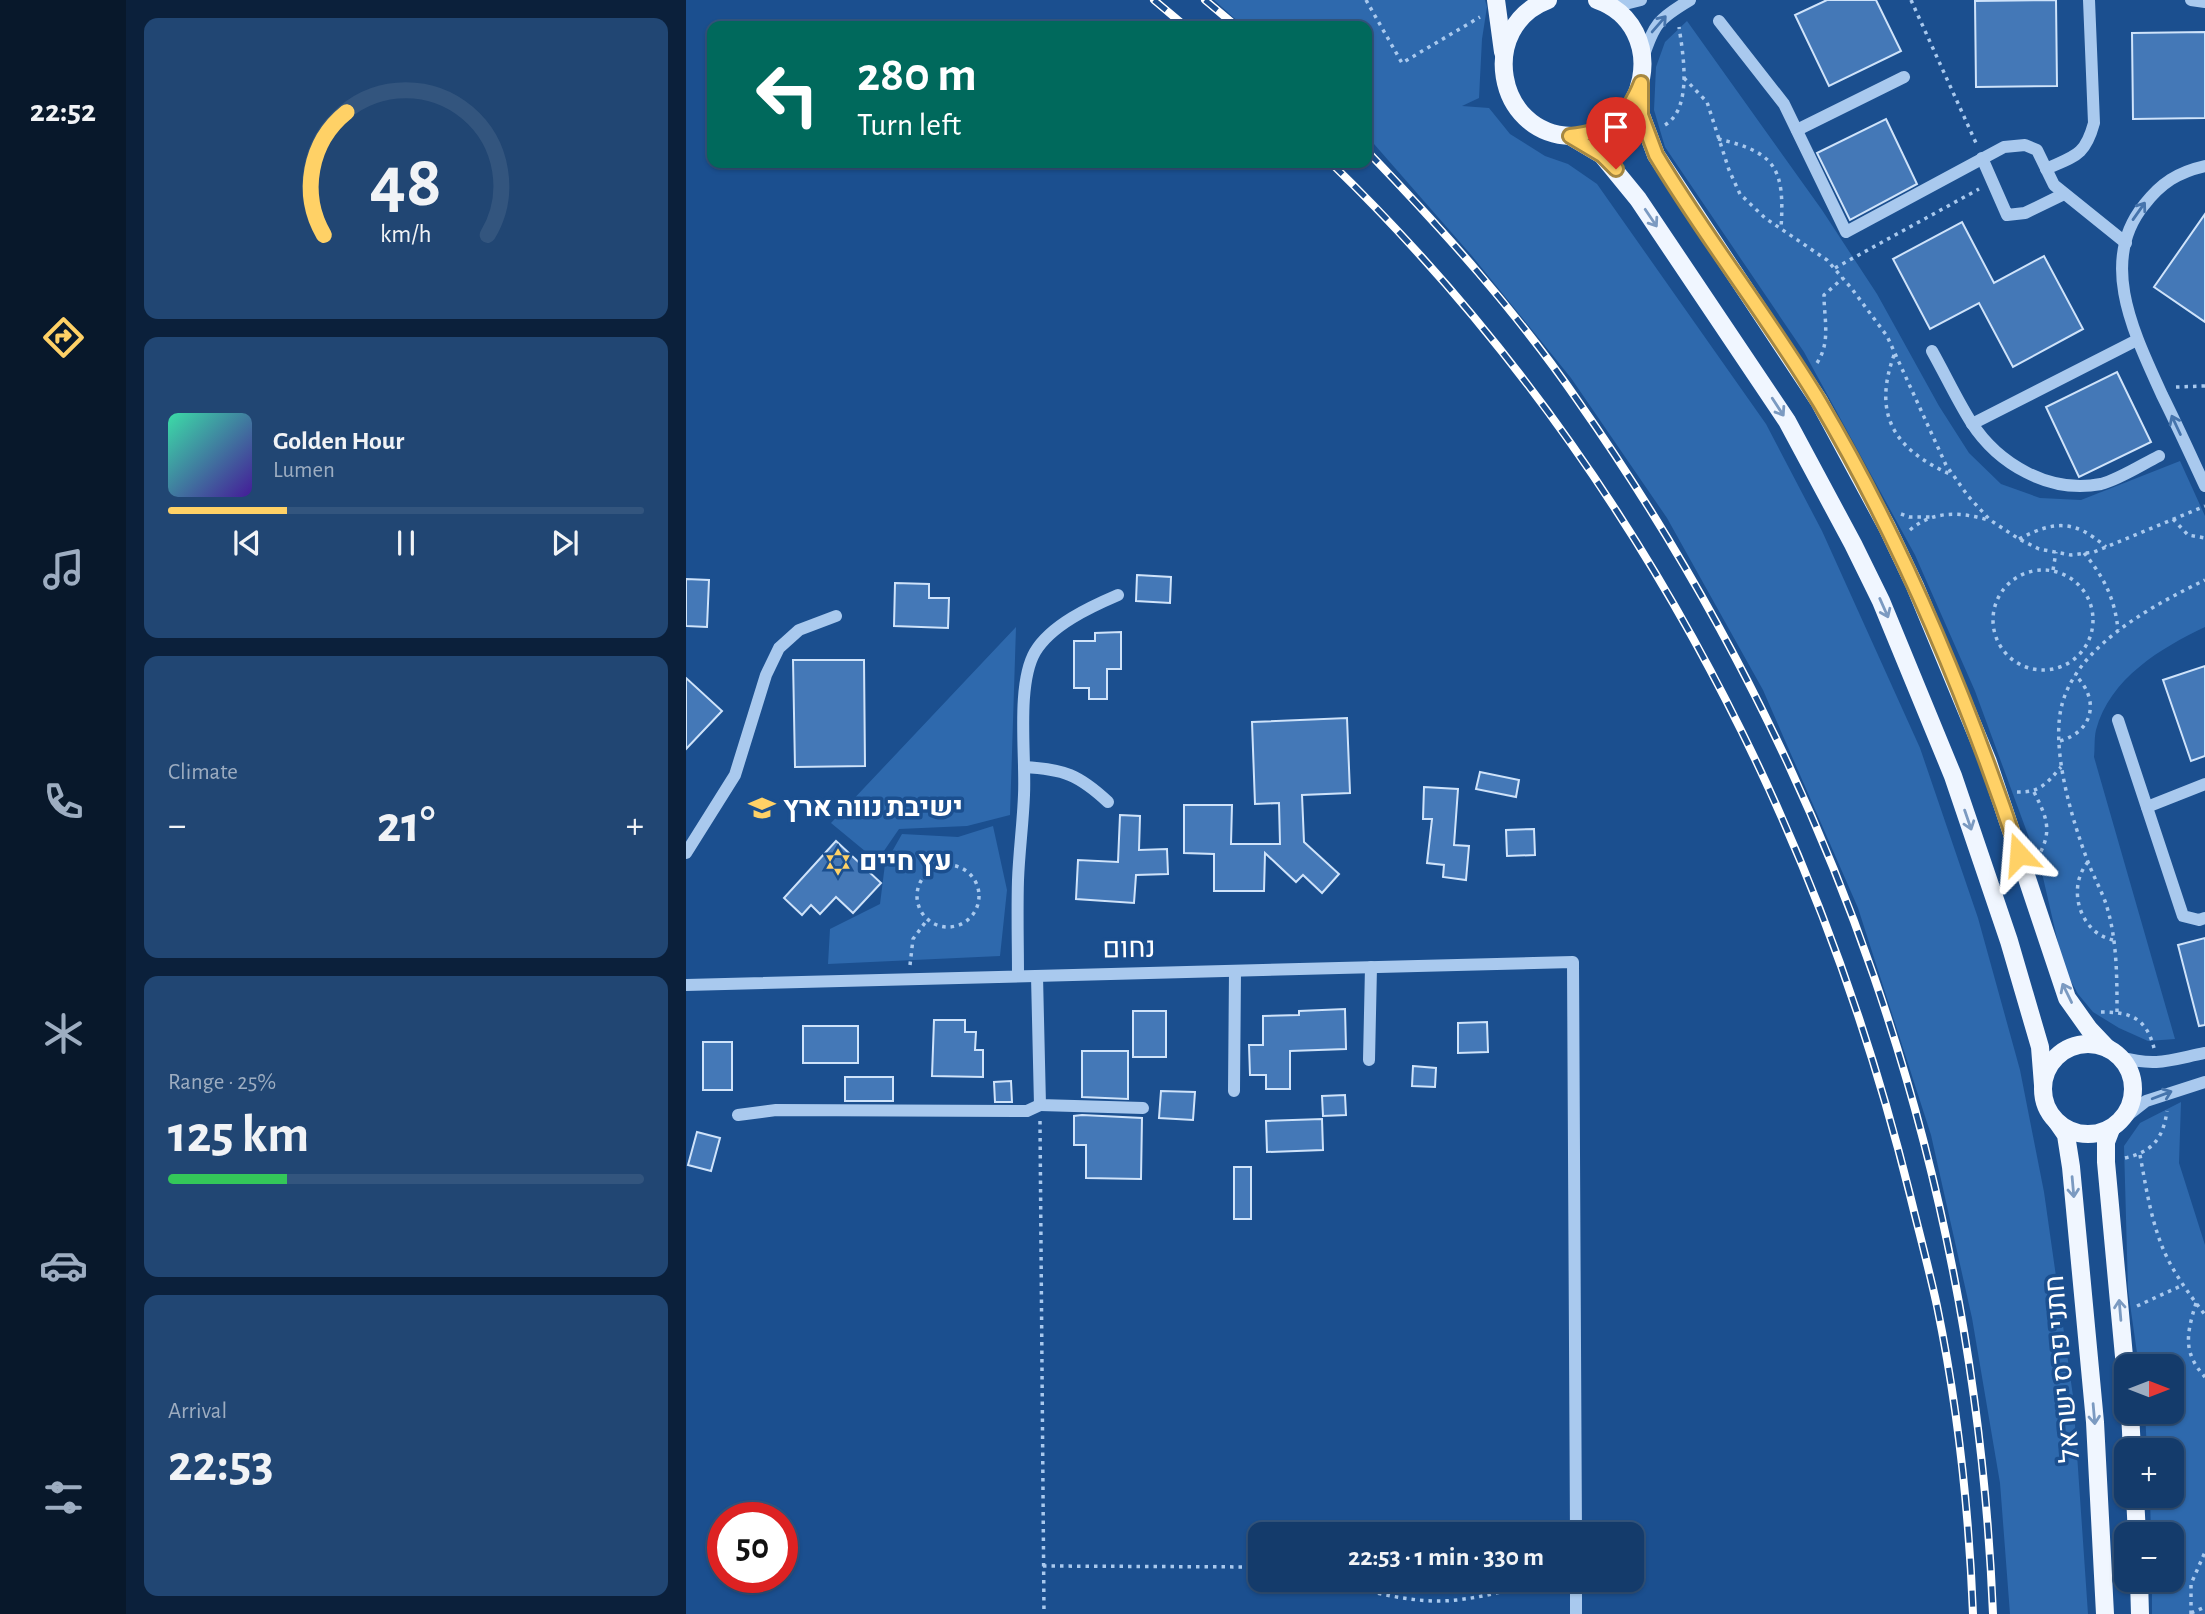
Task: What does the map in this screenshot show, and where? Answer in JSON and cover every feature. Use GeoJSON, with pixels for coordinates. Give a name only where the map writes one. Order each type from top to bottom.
{"type":"FeatureCollection","features":[{"type":"Feature","properties":{"kind":"main road"},"geometry":{"type":"LineString","coordinates":[[1504,59],[1512,30],[1526,13],[1548,0]]}},
{"type":"Feature","properties":{"kind":"main road"},"geometry":{"type":"LineString","coordinates":[[1601,1],[1624,17],[1637,36],[1643,59],[1641,115],[1656,155],[1804,378],[1853,461],[1898,550],[1952,671],[1998,790],[2067,998],[2128,1068],[2133,1080],[2130,1107],[2106,1142],[2124,1354]]}},
{"type":"Feature","properties":{"kind":"main road"},"geometry":{"type":"LineString","coordinates":[[1497,3],[1504,59],[1503,73],[1508,92],[1518,110],[1532,124],[1550,133],[1570,136],[1589,134],[1615,122],[1634,101],[1641,83]]}},
{"type":"Feature","properties":{"kind":"main road"},"geometry":{"type":"LineString","coordinates":[[1570,136],[1602,155],[1616,169],[1787,421],[1881,601],[1953,776],[2009,941],[2040,1047],[2044,1099],[2048,1112],[2069,1131],[2083,1135],[2097,1134],[2117,1124]]}},
{"type":"Feature","properties":{"kind":"main road"},"geometry":{"type":"LineString","coordinates":[[2043,1085],[2046,1071],[2054,1059],[2066,1050],[2093,1044],[2113,1052]]}},
{"type":"Feature","properties":{"kind":"main road","name":"חתני פרס ישראל"},"geometry":{"type":"LineString","coordinates":[[2057,1122],[2066,1135],[2071,1167],[2095,1422],[2105,1614]]}},
{"type":"Feature","properties":{"kind":"main road"},"geometry":{"type":"LineString","coordinates":[[2139,1592],[2140,1614]]}},
{"type":"Feature","properties":{"kind":"street"},"geometry":{"type":"LineString","coordinates":[[1601,1],[1621,5],[1641,0]]}},
{"type":"Feature","properties":{"kind":"street"},"geometry":{"type":"LineString","coordinates":[[1643,59],[1652,30],[1676,8],[1690,0]]}},
{"type":"Feature","properties":{"kind":"street"},"geometry":{"type":"LineString","coordinates":[[2046,169],[2078,155],[2089,142],[2094,123],[2089,0]]}},
{"type":"Feature","properties":{"kind":"street"},"geometry":{"type":"LineString","coordinates":[[2191,0],[2205,2]]}},
{"type":"Feature","properties":{"kind":"street"},"geometry":{"type":"LineString","coordinates":[[1719,21],[1784,104],[1846,232],[2004,146],[2025,145],[2037,149],[2054,185],[2126,243]]}},
{"type":"Feature","properties":{"kind":"street"},"geometry":{"type":"LineString","coordinates":[[1797,130],[1905,77]]}},
{"type":"Feature","properties":{"kind":"street"},"geometry":{"type":"LineString","coordinates":[[1982,158],[2007,215],[2025,213],[2064,194]]}},
{"type":"Feature","properties":{"kind":"street"},"geometry":{"type":"LineString","coordinates":[[2205,166],[2183,171],[2156,191],[2134,217],[2122,266],[2123,290],[2137,340],[2205,486]]}},
{"type":"Feature","properties":{"kind":"street"},"geometry":{"type":"LineString","coordinates":[[1972,424],[2137,340]]}},
{"type":"Feature","properties":{"kind":"street"},"geometry":{"type":"LineString","coordinates":[[1932,351],[1972,424],[2000,457],[2032,476],[2059,484],[2102,484],[2159,456]]}},
{"type":"Feature","properties":{"kind":"street"},"geometry":{"type":"LineString","coordinates":[[1018,976],[1018,880],[1024,793],[1023,723],[1028,678],[1035,652],[1054,632],[1081,611],[1118,595]]}},
{"type":"Feature","properties":{"kind":"street"},"geometry":{"type":"LineString","coordinates":[[686,853],[735,775],[766,675],[779,648],[799,630],[836,616]]}},
{"type":"Feature","properties":{"kind":"street"},"geometry":{"type":"LineString","coordinates":[[2118,720],[2183,916],[2199,920],[2205,918]]}},
{"type":"Feature","properties":{"kind":"street"},"geometry":{"type":"LineString","coordinates":[[1024,767],[1062,772],[1088,783],[1108,802]]}},
{"type":"Feature","properties":{"kind":"street"},"geometry":{"type":"LineString","coordinates":[[2147,807],[2205,784]]}},
{"type":"Feature","properties":{"kind":"street","name":"נחום"},"geometry":{"type":"LineString","coordinates":[[686,985],[1573,962],[1576,1522]]}},
{"type":"Feature","properties":{"kind":"street"},"geometry":{"type":"LineString","coordinates":[[1369,1060],[1371,967]]}},
{"type":"Feature","properties":{"kind":"street"},"geometry":{"type":"LineString","coordinates":[[1234,1091],[1235,971]]}},
{"type":"Feature","properties":{"kind":"street"},"geometry":{"type":"LineString","coordinates":[[1037,976],[1040,1105]]}},
{"type":"Feature","properties":{"kind":"street"},"geometry":{"type":"LineString","coordinates":[[2113,1052],[2141,1063],[2159,1063],[2205,1053]]}},
{"type":"Feature","properties":{"kind":"street"},"geometry":{"type":"LineString","coordinates":[[2117,1124],[2146,1101],[2205,1082]]}},
{"type":"Feature","properties":{"kind":"street"},"geometry":{"type":"LineString","coordinates":[[738,1115],[776,1110],[1027,1111],[1040,1105],[1143,1108]]}},
{"type":"Feature","properties":{"kind":"street"},"geometry":{"type":"LineString","coordinates":[[1576,1592],[1576,1614]]}},
{"type":"Feature","properties":{"kind":"path"},"geometry":{"type":"LineString","coordinates":[[1366,0],[1402,63],[1497,3]]}},
{"type":"Feature","properties":{"kind":"path"},"geometry":{"type":"LineString","coordinates":[[1911,0],[1982,158]]}},
{"type":"Feature","properties":{"kind":"path"},"geometry":{"type":"LineString","coordinates":[[1648,135],[1670,122],[1681,105],[1684,78],[1676,8]]}},
{"type":"Feature","properties":{"kind":"path"},"geometry":{"type":"LineString","coordinates":[[1684,78],[1707,102],[1718,139],[1740,194],[1765,218],[1827,260],[1887,336],[1923,418],[1953,475],[1990,520],[2039,549],[2071,555],[2106,547],[2205,506]]}},
{"type":"Feature","properties":{"kind":"path"},"geometry":{"type":"LineString","coordinates":[[1718,139],[1745,145],[1762,153],[1776,172],[1782,205],[1781,228]]}},
{"type":"Feature","properties":{"kind":"path"},"geometry":{"type":"LineString","coordinates":[[1834,268],[1993,181]]}},
{"type":"Feature","properties":{"kind":"path"},"geometry":{"type":"LineString","coordinates":[[1804,378],[1819,361],[1824,350],[1827,334],[1824,295],[1843,278]]}},
{"type":"Feature","properties":{"kind":"path"},"geometry":{"type":"LineString","coordinates":[[1894,353],[1885,388],[1885,406],[1890,425],[1925,463],[1953,475]]}},
{"type":"Feature","properties":{"kind":"path"},"geometry":{"type":"LineString","coordinates":[[2159,388],[2205,386]]}},
{"type":"Feature","properties":{"kind":"path"},"geometry":{"type":"LineString","coordinates":[[1898,550],[1901,539],[1912,527],[1933,517],[1962,512],[1990,520]]}},
{"type":"Feature","properties":{"kind":"path"},"geometry":{"type":"LineString","coordinates":[[2173,519],[2188,535],[2205,538]]}},
{"type":"Feature","properties":{"kind":"path"},"geometry":{"type":"LineString","coordinates":[[2018,539],[2044,527],[2071,527],[2089,532],[2106,547]]}},
{"type":"Feature","properties":{"kind":"path"},"geometry":{"type":"LineString","coordinates":[[2053,570],[2056,552]]}},
{"type":"Feature","properties":{"kind":"path"},"geometry":{"type":"LineString","coordinates":[[2084,553],[2109,589],[2116,610],[2118,631]]}},
{"type":"Feature","properties":{"kind":"path"},"geometry":{"type":"LineString","coordinates":[[2035,569],[2053,570],[2069,576],[2082,588],[2091,603],[2093,623],[2089,640],[2079,655],[2065,665],[2048,670],[2034,669],[2017,663],[2004,652],[1993,623],[1994,606],[2002,590],[2015,578],[2035,569]]}},
{"type":"Feature","properties":{"kind":"path"},"geometry":{"type":"LineString","coordinates":[[2117,1012],[2117,968],[2105,902],[2088,862],[2061,767],[2063,702],[2075,675],[2124,625],[2205,580]]}},
{"type":"Feature","properties":{"kind":"path"},"geometry":{"type":"LineString","coordinates":[[2079,655],[2088,660]]}},
{"type":"Feature","properties":{"kind":"path"},"geometry":{"type":"LineString","coordinates":[[2060,741],[2075,737],[2090,713],[2091,700],[2086,686],[2075,675]]}},
{"type":"Feature","properties":{"kind":"path"},"geometry":{"type":"LineString","coordinates":[[1998,790],[2034,792],[2061,767]]}},
{"type":"Feature","properties":{"kind":"path"},"geometry":{"type":"LineString","coordinates":[[2026,875],[2047,842],[2047,818],[2034,792]]}},
{"type":"Feature","properties":{"kind":"path"},"geometry":{"type":"LineString","coordinates":[[2088,862],[2080,872],[2077,888],[2080,910],[2099,937],[2113,940]]}},
{"type":"Feature","properties":{"kind":"path"},"geometry":{"type":"LineString","coordinates":[[943,865],[953,865],[971,874],[979,894],[978,905],[968,921],[947,928],[927,920],[919,908],[917,897],[918,886],[924,876],[943,865]]}},
{"type":"Feature","properties":{"kind":"path"},"geometry":{"type":"LineString","coordinates":[[909,979],[914,939],[927,920]]}},
{"type":"Feature","properties":{"kind":"path"},"geometry":{"type":"LineString","coordinates":[[2082,1018],[2101,1012],[2117,1012],[2137,1018],[2150,1031],[2159,1063]]}},
{"type":"Feature","properties":{"kind":"path"},"geometry":{"type":"LineString","coordinates":[[2106,1162],[2140,1155],[2159,1138],[2166,1120],[2170,1092]]}},
{"type":"Feature","properties":{"kind":"path"},"geometry":{"type":"LineString","coordinates":[[1040,1105],[1044,1614]]}},
{"type":"Feature","properties":{"kind":"path"},"geometry":{"type":"LineString","coordinates":[[2140,1155],[2155,1225],[2164,1251],[2183,1285],[2205,1315]]}},
{"type":"Feature","properties":{"kind":"path"},"geometry":{"type":"LineString","coordinates":[[2120,1313],[2183,1285]]}},
{"type":"Feature","properties":{"kind":"path"},"geometry":{"type":"LineString","coordinates":[[2196,1303],[2189,1327],[2188,1348],[2194,1365],[2205,1377]]}},
{"type":"Feature","properties":{"kind":"path"},"geometry":{"type":"LineString","coordinates":[[2205,1552],[2191,1584],[2191,1614],[2205,1607]]}},
{"type":"Feature","properties":{"kind":"path"},"geometry":{"type":"LineString","coordinates":[[1043,1566],[1248,1567]]}},
{"type":"Feature","properties":{"kind":"path"},"geometry":{"type":"LineString","coordinates":[[1373,1592],[1437,1601],[1490,1592]]}},
{"type":"Feature","properties":{"kind":"shaded area"},"geometry":{"type":"Polygon","coordinates":[[[1214,0],[1485,0],[1487,7],[1482,39],[1479,98],[1462,106],[1489,108],[1510,134],[1545,156],[1568,164],[1597,184],[1766,424],[1822,531],[1920,748],[1978,918],[2020,1070],[2044,1192],[2073,1396],[2088,1614],[2010,1614],[2000,1483],[1972,1318],[1931,1135],[1858,908],[1763,690],[1667,518],[1571,378],[1472,256],[1372,142],[1372,21],[1237,21],[1214,0]]]}},
{"type":"Feature","properties":{"kind":"shaded area"},"geometry":{"type":"Polygon","coordinates":[[[1687,21],[1822,210],[1877,294],[1939,406],[1969,453],[2001,484],[2040,498],[2081,500],[2180,461],[2205,516],[2205,627],[2155,655],[2125,680],[2103,712],[2095,733],[2094,757],[2175,1039],[2148,1041],[2119,1028],[2093,1012],[2078,994],[2064,969],[2042,873],[1975,691],[1915,555],[1804,352],[1665,147],[1654,110],[1656,67],[1665,42],[1687,21]]]}},
{"type":"Feature","properties":{"kind":"shaded area"},"geometry":{"type":"Polygon","coordinates":[[[1016,627],[1010,815],[967,826],[899,829],[877,861],[831,823],[1016,627]]]}},
{"type":"Feature","properties":{"kind":"shaded area"},"geometry":{"type":"Polygon","coordinates":[[[993,826],[1007,890],[1000,956],[828,964],[830,929],[880,904],[885,864],[902,834],[958,837],[993,826]]]}},
{"type":"Feature","properties":{"kind":"shaded area"},"geometry":{"type":"Polygon","coordinates":[[[2181,1102],[2179,1163],[2205,1245],[2205,1614],[2152,1614],[2152,1592],[2184,1592],[2184,1522],[2151,1522],[2150,1508],[2184,1508],[2184,1438],[2146,1438],[2146,1424],[2184,1424],[2184,1354],[2137,1354],[2128,1290],[2124,1146],[2140,1123],[2181,1102]]]}},
{"type":"Feature","properties":{"kind":"building"},"geometry":{"type":"Polygon","coordinates":[[[1827,0],[1876,0],[1901,51],[1829,86],[1795,15],[1827,0]]]}},
{"type":"Feature","properties":{"kind":"building"},"geometry":{"type":"Polygon","coordinates":[[[2056,0],[2057,86],[1976,87],[1975,1],[2056,0]]]}},
{"type":"Feature","properties":{"kind":"building"},"geometry":{"type":"Polygon","coordinates":[[[2205,32],[2205,118],[2133,119],[2132,33],[2205,32]]]}},
{"type":"Feature","properties":{"kind":"building"},"geometry":{"type":"Polygon","coordinates":[[[1886,119],[1917,184],[1850,220],[1817,153],[1886,119]]]}},
{"type":"Feature","properties":{"kind":"building"},"geometry":{"type":"Polygon","coordinates":[[[2205,214],[2205,322],[2154,287],[2205,214]]]}},
{"type":"Feature","properties":{"kind":"building"},"geometry":{"type":"Polygon","coordinates":[[[1962,222],[1994,283],[2044,256],[2083,329],[2013,367],[1979,303],[1930,329],[1893,259],[1962,222]]]}},
{"type":"Feature","properties":{"kind":"building"},"geometry":{"type":"Polygon","coordinates":[[[2117,372],[2151,442],[2079,477],[2046,407],[2117,372]]]}},
{"type":"Feature","properties":{"kind":"building"},"geometry":{"type":"Polygon","coordinates":[[[1137,575],[1171,577],[1170,603],[1136,601],[1137,575]]]}},
{"type":"Feature","properties":{"kind":"building"},"geometry":{"type":"Polygon","coordinates":[[[686,579],[709,580],[707,627],[686,626],[686,579]]]}},
{"type":"Feature","properties":{"kind":"building"},"geometry":{"type":"Polygon","coordinates":[[[895,583],[929,584],[929,598],[949,598],[948,628],[894,626],[895,583]]]}},
{"type":"Feature","properties":{"kind":"building"},"geometry":{"type":"Polygon","coordinates":[[[1121,632],[1121,669],[1107,669],[1107,699],[1089,699],[1089,688],[1074,688],[1074,641],[1095,641],[1095,633],[1121,632]]]}},
{"type":"Feature","properties":{"kind":"building"},"geometry":{"type":"Polygon","coordinates":[[[793,660],[864,660],[865,766],[795,767],[793,660]]]}},
{"type":"Feature","properties":{"kind":"building"},"geometry":{"type":"Polygon","coordinates":[[[2205,666],[2205,756],[2191,761],[2163,680],[2205,666]]]}},
{"type":"Feature","properties":{"kind":"building"},"geometry":{"type":"Polygon","coordinates":[[[686,678],[722,711],[686,749],[686,678]]]}},
{"type":"Feature","properties":{"kind":"building"},"geometry":{"type":"Polygon","coordinates":[[[1347,718],[1350,793],[1302,795],[1304,842],[1339,874],[1322,893],[1303,875],[1296,882],[1265,853],[1264,891],[1214,891],[1214,854],[1184,853],[1184,805],[1232,805],[1231,844],[1280,844],[1279,803],[1255,804],[1252,722],[1347,718]]]}},
{"type":"Feature","properties":{"kind":"building"},"geometry":{"type":"Polygon","coordinates":[[[1480,772],[1519,780],[1516,797],[1476,789],[1480,772]]]}},
{"type":"Feature","properties":{"kind":"building"},"geometry":{"type":"Polygon","coordinates":[[[1424,787],[1458,789],[1454,845],[1469,846],[1466,880],[1443,877],[1444,865],[1427,863],[1432,819],[1423,819],[1424,787]]]}},
{"type":"Feature","properties":{"kind":"building"},"geometry":{"type":"Polygon","coordinates":[[[1120,815],[1140,816],[1139,850],[1167,849],[1168,874],[1136,875],[1134,903],[1076,899],[1078,860],[1118,862],[1120,815]]]}},
{"type":"Feature","properties":{"kind":"building"},"geometry":{"type":"Polygon","coordinates":[[[1534,829],[1535,855],[1507,856],[1506,830],[1534,829]]]}},
{"type":"Feature","properties":{"kind":"building","name":"עץ חיים"},"geometry":{"type":"Polygon","coordinates":[[[836,841],[881,883],[853,913],[836,897],[820,914],[811,905],[802,915],[784,898],[836,841]]]}},
{"type":"Feature","properties":{"kind":"building"},"geometry":{"type":"Polygon","coordinates":[[[2205,938],[2205,1025],[2199,1026],[2178,945],[2205,938]]]}},
{"type":"Feature","properties":{"kind":"building"},"geometry":{"type":"Polygon","coordinates":[[[1345,1009],[1346,1049],[1290,1051],[1290,1089],[1266,1089],[1266,1075],[1250,1075],[1249,1045],[1263,1045],[1263,1016],[1345,1009]]]}},
{"type":"Feature","properties":{"kind":"building"},"geometry":{"type":"Polygon","coordinates":[[[1133,1011],[1166,1011],[1166,1057],[1133,1057],[1133,1011]]]}},
{"type":"Feature","properties":{"kind":"building"},"geometry":{"type":"Polygon","coordinates":[[[934,1020],[965,1020],[965,1032],[976,1032],[975,1050],[983,1050],[983,1077],[932,1076],[934,1020]]]}},
{"type":"Feature","properties":{"kind":"building"},"geometry":{"type":"Polygon","coordinates":[[[1487,1022],[1488,1052],[1458,1053],[1458,1023],[1487,1022]]]}},
{"type":"Feature","properties":{"kind":"building"},"geometry":{"type":"Polygon","coordinates":[[[803,1026],[858,1026],[858,1063],[803,1063],[803,1026]]]}},
{"type":"Feature","properties":{"kind":"building"},"geometry":{"type":"Polygon","coordinates":[[[703,1042],[732,1042],[732,1090],[703,1090],[703,1042]]]}},
{"type":"Feature","properties":{"kind":"building"},"geometry":{"type":"Polygon","coordinates":[[[1082,1051],[1128,1051],[1128,1099],[1082,1097],[1082,1051]]]}},
{"type":"Feature","properties":{"kind":"building"},"geometry":{"type":"Polygon","coordinates":[[[1413,1066],[1436,1068],[1435,1087],[1412,1086],[1413,1066]]]}},
{"type":"Feature","properties":{"kind":"building"},"geometry":{"type":"Polygon","coordinates":[[[845,1077],[893,1077],[893,1101],[845,1101],[845,1077]]]}},
{"type":"Feature","properties":{"kind":"building"},"geometry":{"type":"Polygon","coordinates":[[[1011,1081],[1012,1102],[995,1102],[994,1082],[1011,1081]]]}},
{"type":"Feature","properties":{"kind":"building"},"geometry":{"type":"Polygon","coordinates":[[[1161,1091],[1195,1092],[1193,1120],[1159,1118],[1161,1091]]]}},
{"type":"Feature","properties":{"kind":"building"},"geometry":{"type":"Polygon","coordinates":[[[1345,1095],[1346,1115],[1323,1116],[1322,1096],[1345,1095]]]}},
{"type":"Feature","properties":{"kind":"building"},"geometry":{"type":"Polygon","coordinates":[[[1074,1116],[1142,1118],[1141,1179],[1086,1178],[1086,1145],[1074,1145],[1074,1116]]]}},
{"type":"Feature","properties":{"kind":"building"},"geometry":{"type":"Polygon","coordinates":[[[1322,1119],[1323,1150],[1267,1152],[1266,1121],[1322,1119]]]}},
{"type":"Feature","properties":{"kind":"building"},"geometry":{"type":"Polygon","coordinates":[[[697,1132],[720,1138],[711,1171],[688,1165],[697,1132]]]}},
{"type":"Feature","properties":{"kind":"building"},"geometry":{"type":"Polygon","coordinates":[[[1234,1167],[1251,1167],[1251,1219],[1234,1219],[1234,1167]]]}},
{"type":"Feature","properties":{"kind":"railway"},"geometry":{"type":"LineString","coordinates":[[1154,0],[1179,21]]}},
{"type":"Feature","properties":{"kind":"railway"},"geometry":{"type":"LineString","coordinates":[[1205,0],[1230,21]]}},
{"type":"Feature","properties":{"kind":"railway"},"geometry":{"type":"LineString","coordinates":[[1372,156],[1477,272],[1529,335],[1578,401],[1668,539],[1747,681],[1816,827],[1874,977],[1921,1131],[1956,1288],[1980,1449],[1993,1614]]}},
{"type":"Feature","properties":{"kind":"railway"},"geometry":{"type":"LineString","coordinates":[[1336,168],[1435,272],[1530,388],[1616,510],[1693,638],[1761,771],[1820,909],[1869,1050],[1910,1195],[1937,1306],[1957,1421],[1969,1537],[1973,1614]]}},
{"type":"Feature","properties":{"kind":"place","name":"ישיבת נווה ארץ"},"geometry":{"type":"Point","coordinates":[762,808]}},
{"type":"Feature","properties":{"kind":"place","name":"עץ חיים"},"geometry":{"type":"Point","coordinates":[838,862]}},
{"type":"Feature","properties":{"kind":"route"},"geometry":{"type":"LineString","coordinates":[[1616,169],[1602,155],[1570,136],[1607,128],[1622,116],[1634,101],[1641,83],[1641,115],[1656,155],[1819,401],[1887,527],[1952,671],[1988,762],[2019,854]]}}]}
